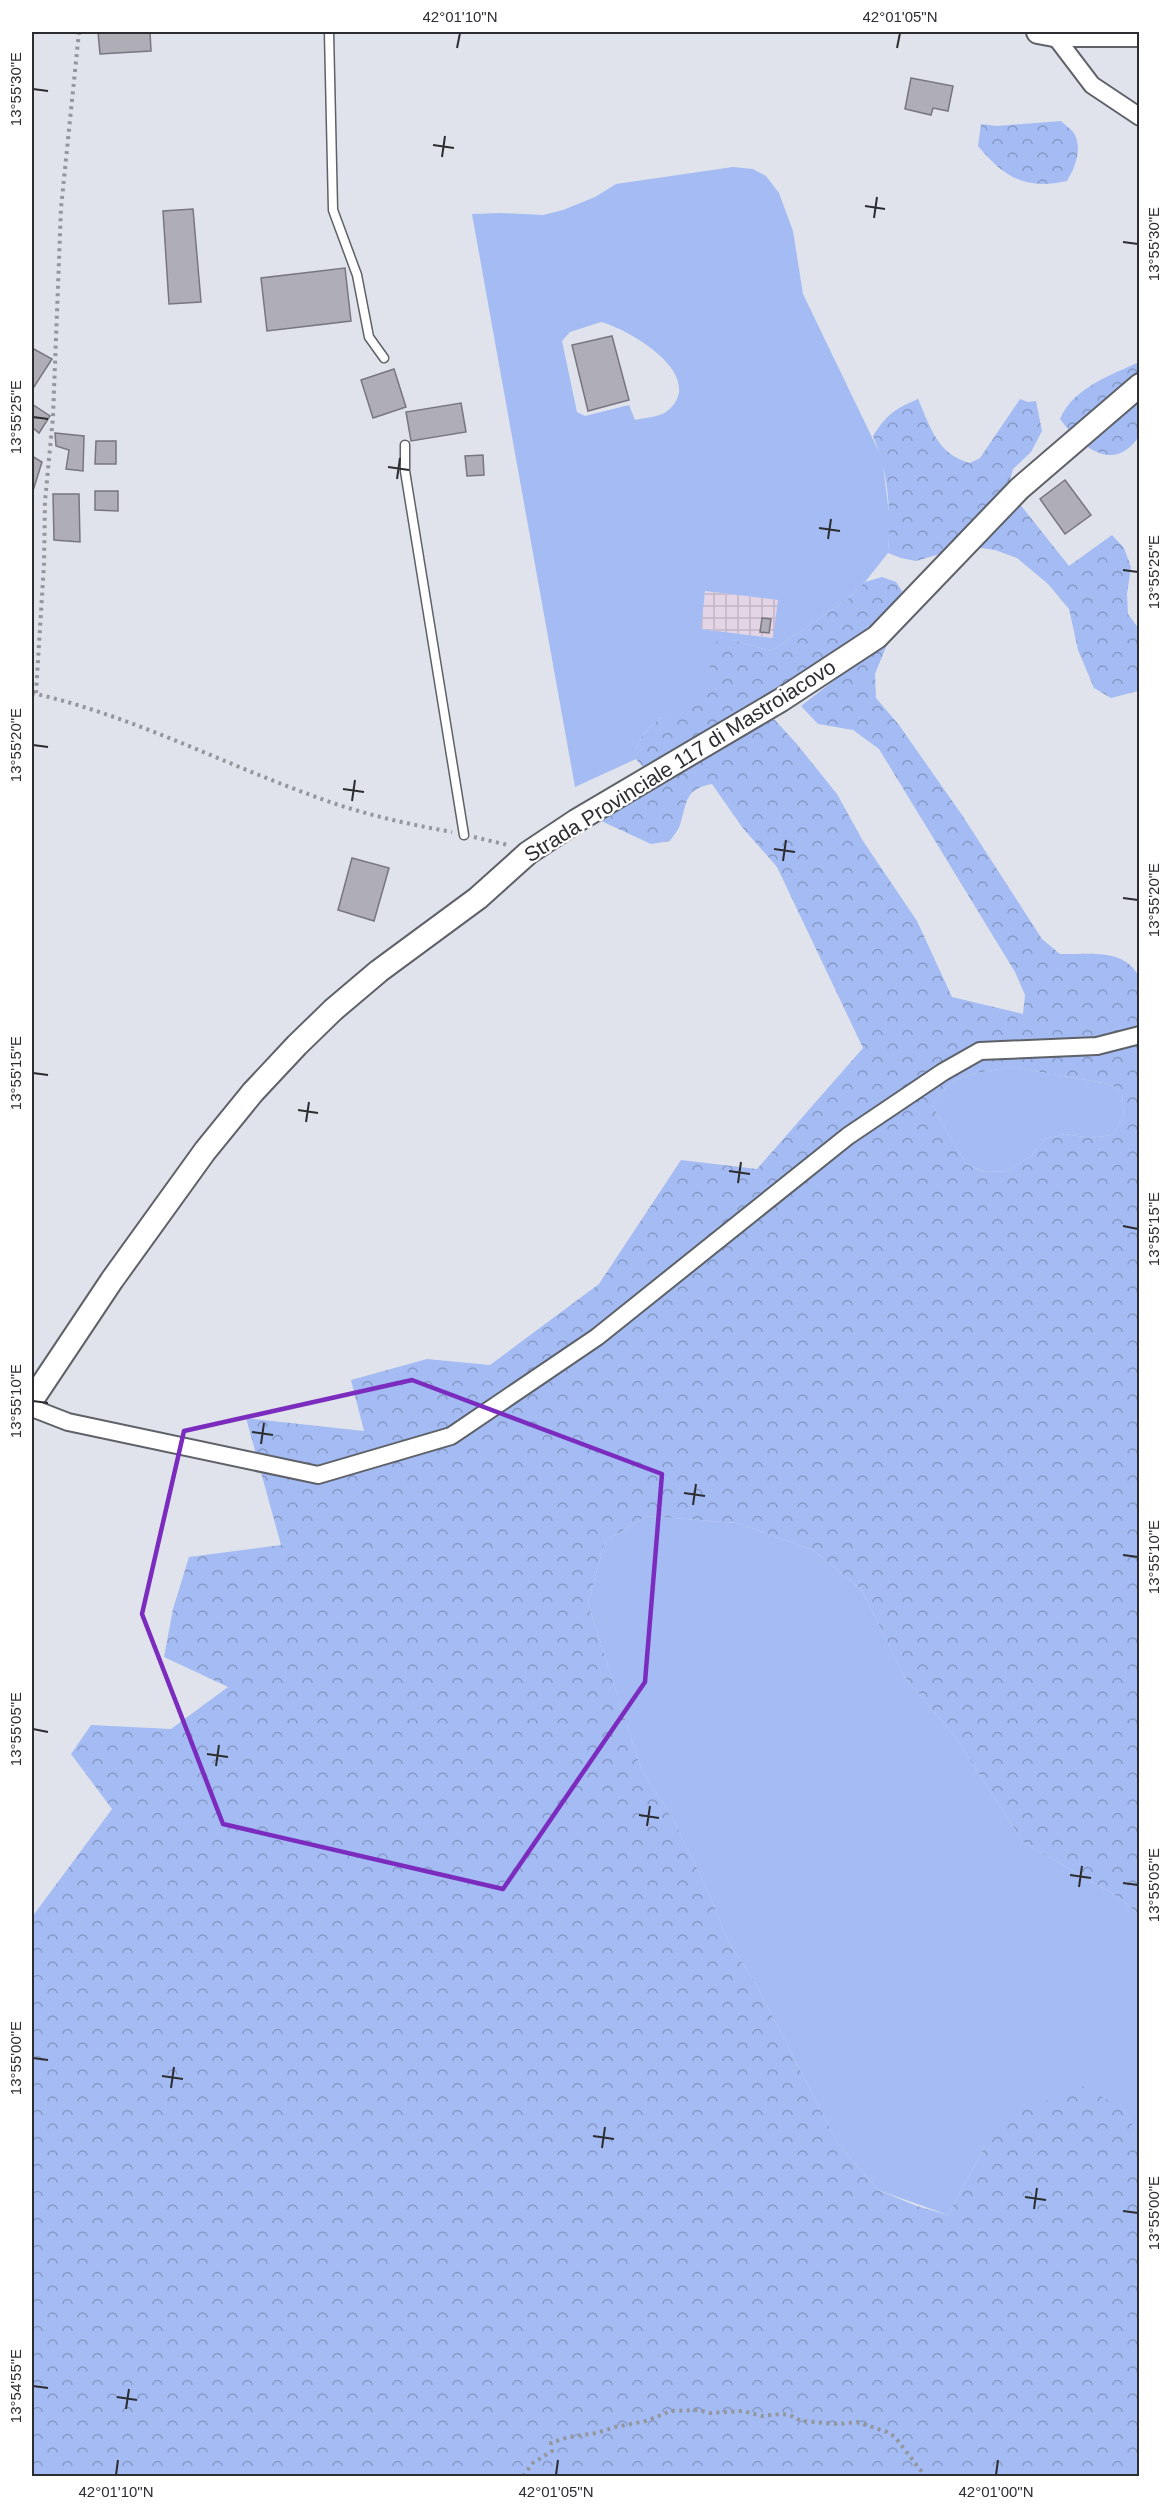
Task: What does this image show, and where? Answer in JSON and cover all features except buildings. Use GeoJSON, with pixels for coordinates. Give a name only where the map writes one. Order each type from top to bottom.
{"type":"FeatureCollection","features":[{"type":"Feature","properties":{"kind":"main road"},"geometry":{"type":"LineString","coordinates":[[1046,33],[1140,35]]}},
{"type":"Feature","properties":{"kind":"main road","name":"Strada Provinciale 117 di Mastroiacovo"},"geometry":{"type":"LineString","coordinates":[[32,1400],[205,1150],[253,1092],[333,1010],[379,971],[478,898],[528,853],[576,820],[781,700],[877,638],[1018,489],[1140,385]]}},
{"type":"Feature","properties":{"kind":"street"},"geometry":{"type":"LineString","coordinates":[[1046,33],[1092,85],[1140,117]]}},
{"type":"Feature","properties":{"kind":"street"},"geometry":{"type":"LineString","coordinates":[[32,1408],[68,1422],[318,1475],[451,1436],[597,1337],[848,1136],[943,1072],[980,1051],[1097,1046],[1140,1035]]}},
{"type":"Feature","properties":{"kind":"lane"},"geometry":{"type":"LineString","coordinates":[[328,32],[333,210],[357,275],[369,337],[384,358]]}},
{"type":"Feature","properties":{"kind":"lane"},"geometry":{"type":"LineString","coordinates":[[405,445],[405,471],[464,835]]}},
{"type":"Feature","properties":{"kind":"path"},"geometry":{"type":"LineString","coordinates":[[79,32],[61,208],[53,417],[45,501],[44,564],[34,693],[118,719],[319,798],[399,822],[514,846],[528,853]]}},
{"type":"Feature","properties":{"kind":"path"},"geometry":{"type":"LineString","coordinates":[[523,2476],[533,2463],[552,2451],[551,2443],[568,2437],[597,2433],[646,2421],[671,2411],[698,2410],[710,2413],[743,2411],[762,2416],[780,2414],[790,2415],[801,2421],[839,2424],[857,2422],[895,2437],[925,2476]]}},
{"type":"Feature","properties":{"kind":"highlighted area"},"geometry":{"type":"Polygon","coordinates":[[[412,1380],[662,1474],[645,1682],[503,1889],[223,1824],[142,1614],[184,1431],[412,1380]]]}},
{"type":"Feature","properties":{"kind":"shaded area"},"geometry":{"type":"Polygon","coordinates":[[[705,591],[778,600],[774,638],[700,629],[705,591]]]}},
{"type":"Feature","properties":{"kind":"green space"},"geometry":{"type":"Polygon","coordinates":[[[1061,121],[1074,133],[1078,147],[1075,165],[1067,181],[1039,184],[1017,179],[997,166],[978,146],[981,124],[997,126],[1061,121]]]}},
{"type":"Feature","properties":{"kind":"green space"},"geometry":{"type":"Polygon","coordinates":[[[733,167],[753,169],[766,176],[779,193],[793,231],[803,294],[882,458],[890,520],[888,553],[848,599],[771,651],[733,640],[710,653],[711,685],[697,705],[659,719],[643,734],[636,749],[636,759],[575,787],[472,214],[543,215],[563,210],[595,197],[616,184],[733,167]],[[601,322],[570,332],[562,341],[577,412],[585,416],[629,405],[635,420],[666,412],[677,398],[679,384],[673,370],[646,344],[614,326],[601,322]],[[705,591],[701,629],[773,638],[778,600],[705,591]]]}},
{"type":"Feature","properties":{"kind":"green space"},"geometry":{"type":"Polygon","coordinates":[[[1139,362],[1139,436],[1129,448],[1119,454],[1108,455],[1087,447],[1060,419],[1066,408],[1083,391],[1094,384],[1139,362]]]}},
{"type":"Feature","properties":{"kind":"green space"},"geometry":{"type":"Polygon","coordinates":[[[918,399],[931,430],[942,446],[959,459],[970,463],[980,458],[1020,399],[1028,402],[1036,401],[1042,431],[1031,452],[1013,469],[1009,483],[950,551],[916,561],[888,553],[888,493],[883,464],[873,436],[892,413],[918,399]]]}},
{"type":"Feature","properties":{"kind":"green space"},"geometry":{"type":"Polygon","coordinates":[[[1015,498],[1069,566],[1112,535],[1124,548],[1131,567],[1127,594],[1128,614],[1139,629],[1138,691],[1111,698],[1094,688],[1078,650],[1069,609],[1048,584],[1017,558],[995,550],[981,548],[964,550],[1015,498]]]}},
{"type":"Feature","properties":{"kind":"green space"},"geometry":{"type":"Polygon","coordinates":[[[882,577],[896,582],[902,591],[897,605],[886,619],[805,680],[643,767],[636,759],[636,749],[643,734],[659,719],[697,704],[710,685],[710,653],[717,641],[733,640],[771,651],[848,599],[865,582],[882,577]]]}},
{"type":"Feature","properties":{"kind":"green space"},"geometry":{"type":"Polygon","coordinates":[[[890,637],[875,674],[876,698],[899,725],[962,815],[1042,939],[1060,954],[1115,957],[1133,967],[1139,977],[1139,1915],[1120,1898],[1023,1842],[956,1738],[904,1676],[862,1590],[813,1550],[737,1523],[647,1516],[605,1541],[588,1603],[641,1769],[675,1823],[706,1887],[729,1943],[755,1982],[838,2144],[878,2190],[917,2206],[948,2215],[984,2148],[1013,2114],[1082,2086],[1124,2109],[1140,2138],[1139,2476],[32,2476],[32,1917],[112,1809],[71,1754],[91,1725],[171,1729],[228,1687],[164,1657],[173,1609],[189,1557],[281,1545],[246,1418],[364,1431],[351,1380],[427,1359],[490,1365],[599,1284],[681,1160],[757,1169],[863,1048],[777,867],[742,827],[712,784],[691,793],[679,827],[670,841],[651,844],[599,820],[725,745],[774,719],[837,794],[863,841],[917,921],[952,997],[1023,1014],[1025,995],[1015,972],[879,749],[853,730],[818,724],[801,706],[890,637]],[[1011,1067],[971,1074],[951,1082],[932,1104],[968,1165],[984,1172],[1007,1171],[1032,1155],[1045,1139],[1065,1134],[1090,1138],[1112,1135],[1124,1118],[1122,1091],[1109,1084],[1011,1067]]]}},
{"type":"Feature","properties":{"kind":"green space"},"geometry":{"type":"Polygon","coordinates":[[[1011,1067],[1109,1084],[1122,1091],[1124,1118],[1112,1135],[1090,1138],[1065,1134],[1045,1139],[1032,1155],[1007,1171],[985,1172],[968,1165],[932,1104],[951,1082],[971,1074],[1011,1067]]]}},
{"type":"Feature","properties":{"kind":"green space"},"geometry":{"type":"Polygon","coordinates":[[[647,1516],[737,1523],[813,1550],[862,1590],[904,1676],[956,1738],[1023,1842],[1120,1898],[1139,1915],[1139,2138],[1124,2109],[984,2148],[948,2215],[878,2190],[838,2144],[755,1982],[729,1943],[706,1887],[675,1823],[641,1769],[588,1603],[605,1541],[647,1516]]]}}]}
